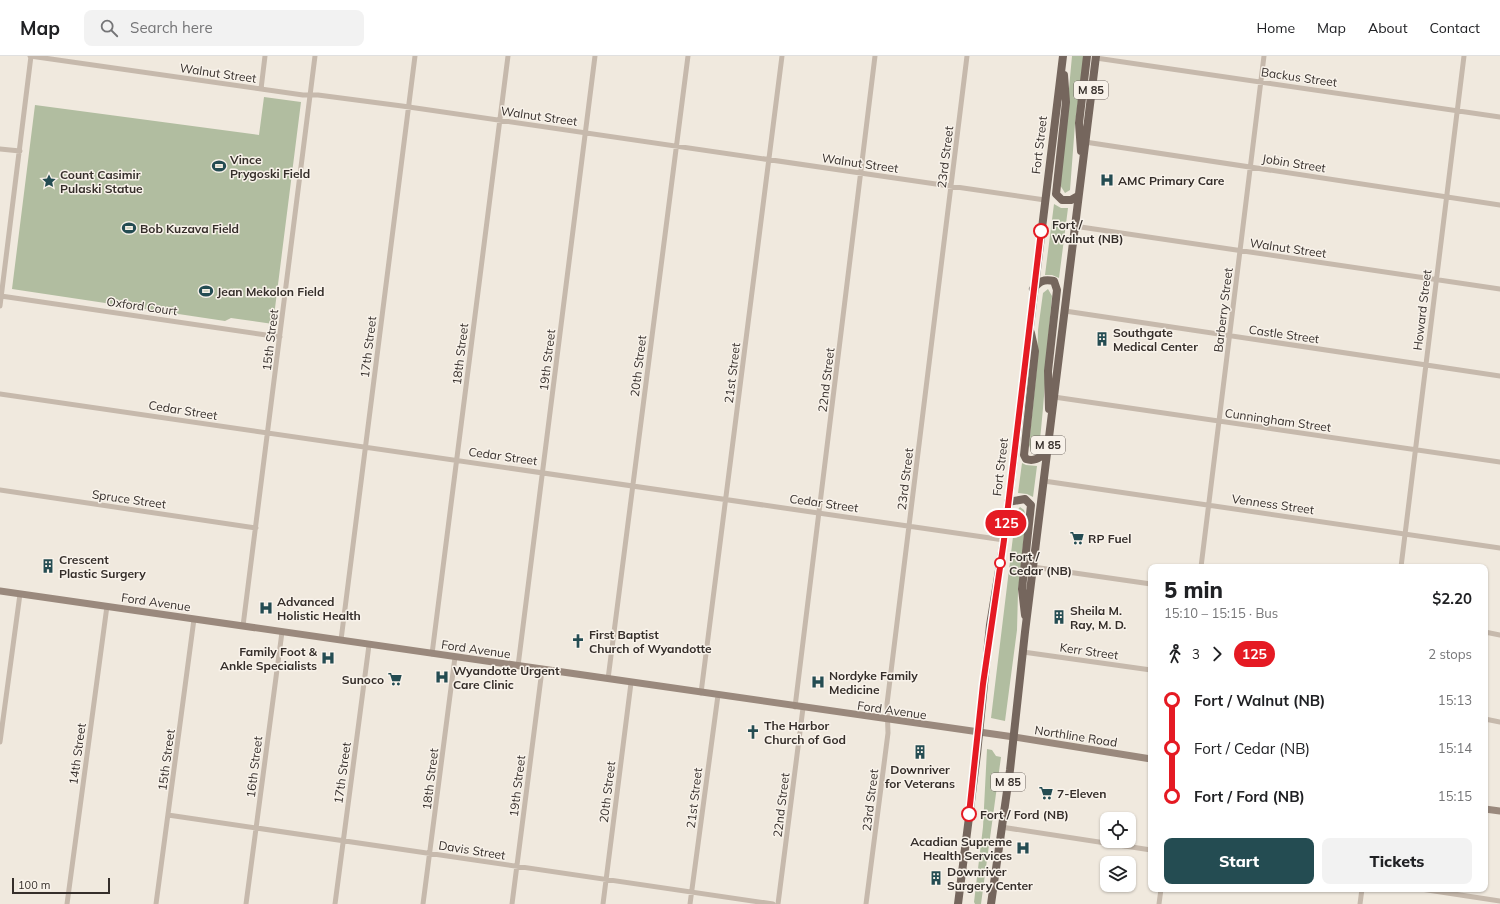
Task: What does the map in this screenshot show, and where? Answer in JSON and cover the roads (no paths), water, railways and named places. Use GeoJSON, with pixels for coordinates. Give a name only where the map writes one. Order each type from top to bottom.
{"type":"FeatureCollection","features":[{"type":"Feature","properties":{"kind":"main road"},"geometry":{"type":"LineString","coordinates":[[1082,162],[1079,123],[1087,56]]}},
{"type":"Feature","properties":{"kind":"main road"},"geometry":{"type":"LineString","coordinates":[[1063,57],[1066,102],[1056,194],[1062,200],[1071,200],[1078,196]]}},
{"type":"Feature","properties":{"kind":"main road","name":"Fort Street"},"geometry":{"type":"LineString","coordinates":[[959,903],[990,625],[1004,540],[1063,57]]}},
{"type":"Feature","properties":{"kind":"main road","name":"M 85"},"geometry":{"type":"LineString","coordinates":[[991,904],[1014,737],[1026,623],[1096,57]]}},
{"type":"Feature","properties":{"kind":"main road"},"geometry":{"type":"LineString","coordinates":[[1034,289],[1040,282],[1048,280],[1054,281],[1058,290],[1048,371],[1047,395],[1051,424]]}},
{"type":"Feature","properties":{"kind":"main road"},"geometry":{"type":"LineString","coordinates":[[1029,326],[1035,351],[1024,454],[1026,459],[1030,460],[1037,459],[1047,452]]}},
{"type":"Feature","properties":{"kind":"main road"},"geometry":{"type":"LineString","coordinates":[[1008,502],[1026,499],[1031,506],[1022,589],[1026,623]]}},
{"type":"Feature","properties":{"kind":"main road","name":"Ford Avenue"},"geometry":{"type":"LineString","coordinates":[[0,591],[997,735]]}},
{"type":"Feature","properties":{"kind":"main road","name":"Northline Road"},"geometry":{"type":"LineString","coordinates":[[997,735],[1148,759]]}},
{"type":"Feature","properties":{"kind":"main road"},"geometry":{"type":"LineString","coordinates":[[1488,809],[1500,811]]}},
{"type":"Feature","properties":{"kind":"street"},"geometry":{"type":"LineString","coordinates":[[0,306],[31,56]]}},
{"type":"Feature","properties":{"kind":"street","name":"Walnut Street"},"geometry":{"type":"LineString","coordinates":[[31,56],[261,89],[409,107],[1045,200]]}},
{"type":"Feature","properties":{"kind":"street"},"geometry":{"type":"LineString","coordinates":[[261,89],[265,56]]}},
{"type":"Feature","properties":{"kind":"street","name":"15th Street"},"geometry":{"type":"LineString","coordinates":[[243,626],[315,56]]}},
{"type":"Feature","properties":{"kind":"street","name":"17th Street"},"geometry":{"type":"LineString","coordinates":[[341,640],[415,56]]}},
{"type":"Feature","properties":{"kind":"street","name":"18th Street"},"geometry":{"type":"LineString","coordinates":[[432,654],[508,56]]}},
{"type":"Feature","properties":{"kind":"street","name":"19th Street"},"geometry":{"type":"LineString","coordinates":[[518,666],[595,56]]}},
{"type":"Feature","properties":{"kind":"street","name":"20th Street"},"geometry":{"type":"LineString","coordinates":[[608,679],[688,56]]}},
{"type":"Feature","properties":{"kind":"street","name":"21st Street"},"geometry":{"type":"LineString","coordinates":[[701,693],[782,56]]}},
{"type":"Feature","properties":{"kind":"street","name":"22nd Street"},"geometry":{"type":"LineString","coordinates":[[795,707],[875,56]]}},
{"type":"Feature","properties":{"kind":"street","name":"23rd Street"},"geometry":{"type":"LineString","coordinates":[[866,904],[888,730],[887,704],[967,56]]}},
{"type":"Feature","properties":{"kind":"street","name":"Barberry Street"},"geometry":{"type":"LineString","coordinates":[[1201,564],[1264,56]]}},
{"type":"Feature","properties":{"kind":"street","name":"Howard Street"},"geometry":{"type":"LineString","coordinates":[[1401,564],[1456,111],[1464,56]]}},
{"type":"Feature","properties":{"kind":"street","name":"Backus Street"},"geometry":{"type":"LineString","coordinates":[[1096,57],[1500,117]]}},
{"type":"Feature","properties":{"kind":"street","name":"Jobin Street"},"geometry":{"type":"LineString","coordinates":[[1085,142],[1500,205]]}},
{"type":"Feature","properties":{"kind":"street"},"geometry":{"type":"LineString","coordinates":[[0,148],[20,151]]}},
{"type":"Feature","properties":{"kind":"street","name":"Walnut Street"},"geometry":{"type":"LineString","coordinates":[[1074,226],[1500,289]]}},
{"type":"Feature","properties":{"kind":"street"},"geometry":{"type":"LineString","coordinates":[[0,246],[7,247]]}},
{"type":"Feature","properties":{"kind":"street","name":"Oxford Court"},"geometry":{"type":"LineString","coordinates":[[1,296],[280,337]]}},
{"type":"Feature","properties":{"kind":"street","name":"Castle Street"},"geometry":{"type":"LineString","coordinates":[[1065,311],[1500,376]]}},
{"type":"Feature","properties":{"kind":"street","name":"Cedar Street"},"geometry":{"type":"LineString","coordinates":[[0,394],[199,422],[267,434],[365,446],[726,498],[1004,540]]}},
{"type":"Feature","properties":{"kind":"street","name":"Cunningham Street"},"geometry":{"type":"LineString","coordinates":[[1054,397],[1500,462]]}},
{"type":"Feature","properties":{"kind":"street","name":"Venness Street"},"geometry":{"type":"LineString","coordinates":[[1044,481],[1500,548]]}},
{"type":"Feature","properties":{"kind":"street","name":"Spruce Street"},"geometry":{"type":"LineString","coordinates":[[0,490],[256,528]]}},
{"type":"Feature","properties":{"kind":"street"},"geometry":{"type":"LineString","coordinates":[[1033,567],[1148,584]]}},
{"type":"Feature","properties":{"kind":"street"},"geometry":{"type":"LineString","coordinates":[[0,742],[20,594]]}},
{"type":"Feature","properties":{"kind":"street","name":"14th Street"},"geometry":{"type":"LineString","coordinates":[[67,904],[107,606]]}},
{"type":"Feature","properties":{"kind":"street","name":"15th Street"},"geometry":{"type":"LineString","coordinates":[[156,904],[194,619]]}},
{"type":"Feature","properties":{"kind":"street","name":"16th Street"},"geometry":{"type":"LineString","coordinates":[[246,904],[282,632]]}},
{"type":"Feature","properties":{"kind":"street"},"geometry":{"type":"LineString","coordinates":[[1488,633],[1500,635]]}},
{"type":"Feature","properties":{"kind":"street","name":"17th Street"},"geometry":{"type":"LineString","coordinates":[[335,904],[369,645]]}},
{"type":"Feature","properties":{"kind":"street","name":"Kerr Street"},"geometry":{"type":"LineString","coordinates":[[1023,652],[1148,670]]}},
{"type":"Feature","properties":{"kind":"street","name":"18th Street"},"geometry":{"type":"LineString","coordinates":[[423,904],[455,657]]}},
{"type":"Feature","properties":{"kind":"street","name":"19th Street"},"geometry":{"type":"LineString","coordinates":[[512,904],[542,670]]}},
{"type":"Feature","properties":{"kind":"street","name":"20th Street"},"geometry":{"type":"LineString","coordinates":[[602,904],[631,683]]}},
{"type":"Feature","properties":{"kind":"street","name":"21st Street"},"geometry":{"type":"LineString","coordinates":[[690,904],[718,695]]}},
{"type":"Feature","properties":{"kind":"street","name":"22nd Street"},"geometry":{"type":"LineString","coordinates":[[778,904],[803,708]]}},
{"type":"Feature","properties":{"kind":"street"},"geometry":{"type":"LineString","coordinates":[[1488,720],[1500,722]]}},
{"type":"Feature","properties":{"kind":"street","name":"Davis Street"},"geometry":{"type":"LineString","coordinates":[[168,815],[773,904]]}},
{"type":"Feature","properties":{"kind":"street"},"geometry":{"type":"LineString","coordinates":[[1001,827],[1148,850]]}},
{"type":"Feature","properties":{"kind":"street"},"geometry":{"type":"LineString","coordinates":[[1159,904],[1161,892]]}},
{"type":"Feature","properties":{"kind":"street"},"geometry":{"type":"LineString","coordinates":[[1360,904],[1362,892]]}},
{"type":"Feature","properties":{"kind":"street"},"geometry":{"type":"LineString","coordinates":[[1441,892],[1500,901]]}},
{"type":"Feature","properties":{"kind":"place","name":"Vince Prygoski Field"},"geometry":{"type":"Point","coordinates":[219,166]}},
{"type":"Feature","properties":{"kind":"place","name":"AMC Primary Care"},"geometry":{"type":"Point","coordinates":[1107,180]}},
{"type":"Feature","properties":{"kind":"place","name":"Count Casimir Pulaski Statue"},"geometry":{"type":"Point","coordinates":[49,181]}},
{"type":"Feature","properties":{"kind":"place","name":"Bob Kuzava Field"},"geometry":{"type":"Point","coordinates":[129,228]}},
{"type":"Feature","properties":{"kind":"place","name":"Fort / Walnut (NB)"},"geometry":{"type":"Point","coordinates":[1041,231]}},
{"type":"Feature","properties":{"kind":"place","name":"Jean Mekolon Field"},"geometry":{"type":"Point","coordinates":[206,291]}},
{"type":"Feature","properties":{"kind":"place","name":"Southgate Medical Center"},"geometry":{"type":"Point","coordinates":[1102,339]}},
{"type":"Feature","properties":{"kind":"place","name":"RP Fuel"},"geometry":{"type":"Point","coordinates":[1077,538]}},
{"type":"Feature","properties":{"kind":"place","name":"Fort / Cedar (NB)"},"geometry":{"type":"Point","coordinates":[1000,563]}},
{"type":"Feature","properties":{"kind":"place","name":"Crescent Plastic Surgery"},"geometry":{"type":"Point","coordinates":[48,566]}},
{"type":"Feature","properties":{"kind":"place","name":"Advanced Holistic Health"},"geometry":{"type":"Point","coordinates":[266,608]}},
{"type":"Feature","properties":{"kind":"place","name":"Sheila M. Ray, M. D."},"geometry":{"type":"Point","coordinates":[1059,617]}},
{"type":"Feature","properties":{"kind":"place","name":"First Baptist Church of Wyandotte"},"geometry":{"type":"Point","coordinates":[578,641]}},
{"type":"Feature","properties":{"kind":"place","name":"Family Foot & Ankle Specialists"},"geometry":{"type":"Point","coordinates":[328,658]}},
{"type":"Feature","properties":{"kind":"place","name":"Wyandotte Urgent Care Clinic"},"geometry":{"type":"Point","coordinates":[442,677]}},
{"type":"Feature","properties":{"kind":"place","name":"Sunoco"},"geometry":{"type":"Point","coordinates":[395,679]}},
{"type":"Feature","properties":{"kind":"place","name":"Nordyke Family Medicine"},"geometry":{"type":"Point","coordinates":[818,682]}},
{"type":"Feature","properties":{"kind":"place","name":"The Harbor Church of God"},"geometry":{"type":"Point","coordinates":[753,732]}},
{"type":"Feature","properties":{"kind":"place","name":"Downriver for Veterans"},"geometry":{"type":"Point","coordinates":[920,752]}},
{"type":"Feature","properties":{"kind":"place","name":"7-Eleven"},"geometry":{"type":"Point","coordinates":[1046,793]}},
{"type":"Feature","properties":{"kind":"place","name":"Fort / Ford (NB)"},"geometry":{"type":"Point","coordinates":[969,814]}},
{"type":"Feature","properties":{"kind":"place","name":"Acadian Supreme Health Services"},"geometry":{"type":"Point","coordinates":[1023,848]}},
{"type":"Feature","properties":{"kind":"place","name":"Downriver Surgery Center"},"geometry":{"type":"Point","coordinates":[936,878]}}]}
